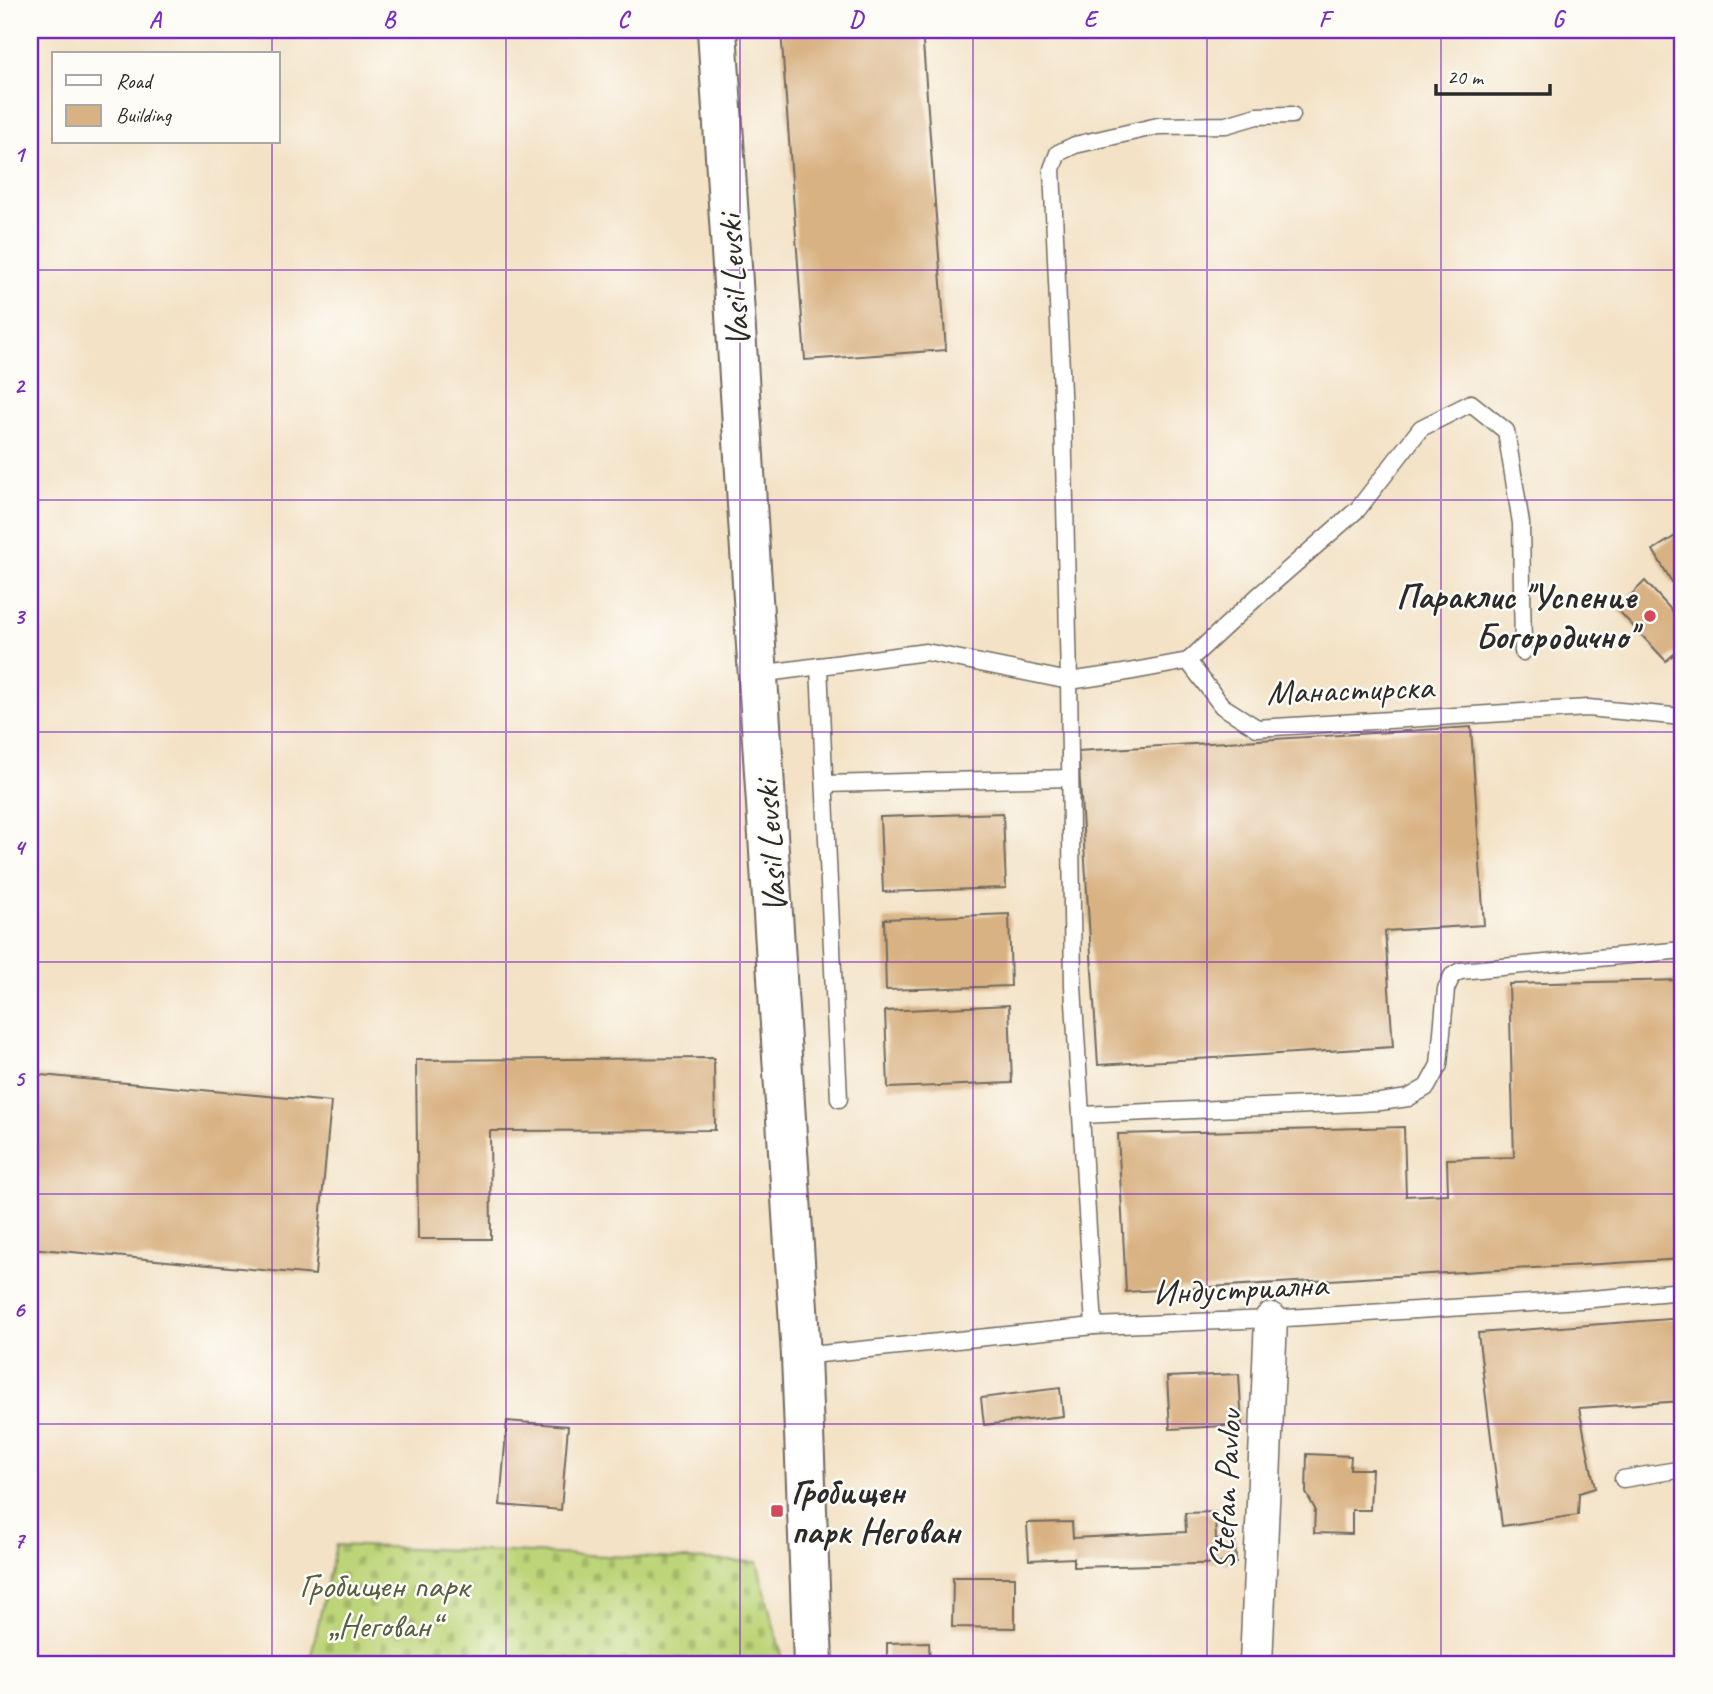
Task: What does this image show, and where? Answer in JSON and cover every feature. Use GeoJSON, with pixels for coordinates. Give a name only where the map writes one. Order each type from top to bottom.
{"type":"FeatureCollection","features":[{"type":"Feature","properties":{"kind":"street","name":"Vasil Levski"},"geometry":{"type":"LineString","coordinates":[[717,30],[802,1356],[813,1664]]}},
{"type":"Feature","properties":{"kind":"street","name":"Stefan Pavlov"},"geometry":{"type":"LineString","coordinates":[[1256,1664],[1271,1319]]}},
{"type":"Feature","properties":{"kind":"lane"},"geometry":{"type":"LineString","coordinates":[[1094,1326],[1073,986],[1063,415],[1052,169],[1058,153],[1074,145],[1158,126],[1226,125],[1257,116],[1292,115]]}},
{"type":"Feature","properties":{"kind":"lane"},"geometry":{"type":"LineString","coordinates":[[759,674],[926,652],[1069,681],[1188,661],[1358,509],[1421,428],[1471,403],[1506,431],[1521,523],[1523,652]]}},
{"type":"Feature","properties":{"kind":"lane","name":"Манастирска"},"geometry":{"type":"LineString","coordinates":[[1188,661],[1222,706],[1256,728],[1588,708],[1683,717]]}},
{"type":"Feature","properties":{"kind":"lane"},"geometry":{"type":"LineString","coordinates":[[819,666],[839,1099]]}},
{"type":"Feature","properties":{"kind":"lane"},"geometry":{"type":"LineString","coordinates":[[825,784],[1070,778]]}},
{"type":"Feature","properties":{"kind":"lane"},"geometry":{"type":"LineString","coordinates":[[1081,1115],[1380,1102],[1408,1098],[1427,1087],[1439,1065],[1446,989],[1452,976],[1460,971],[1683,950]]}},
{"type":"Feature","properties":{"kind":"lane","name":"Индустриална"},"geometry":{"type":"LineString","coordinates":[[802,1356],[1094,1326],[1271,1319],[1683,1291]]}},
{"type":"Feature","properties":{"kind":"lane"},"geometry":{"type":"LineString","coordinates":[[1623,1479],[1683,1469]]}},
{"type":"Feature","properties":{"kind":"green space","name":"Гробищен парк „Негован“"},"geometry":{"type":"Polygon","coordinates":[[[336,1545],[757,1562],[784,1664],[309,1664],[336,1545]]]}},
{"type":"Feature","properties":{"kind":"building"},"geometry":{"type":"Polygon","coordinates":[[[781,30],[922,30],[946,350],[805,360],[781,30]]]}},
{"type":"Feature","properties":{"kind":"building"},"geometry":{"type":"Polygon","coordinates":[[[1677,535],[1683,546],[1683,578],[1673,584],[1653,550],[1677,535]]]}},
{"type":"Feature","properties":{"kind":"building","name":"Параклис \"Успение Богородично\""},"geometry":{"type":"Polygon","coordinates":[[[1645,581],[1683,623],[1683,646],[1666,661],[1617,609],[1645,581]]]}},
{"type":"Feature","properties":{"kind":"building"},"geometry":{"type":"Polygon","coordinates":[[[1471,727],[1484,925],[1385,931],[1393,1047],[1098,1065],[1078,751],[1471,727]]]}},
{"type":"Feature","properties":{"kind":"building"},"geometry":{"type":"Polygon","coordinates":[[[1003,813],[1006,888],[883,892],[880,817],[1003,813]]]}},
{"type":"Feature","properties":{"kind":"building"},"geometry":{"type":"Polygon","coordinates":[[[1009,914],[1011,986],[886,990],[884,919],[1009,914]]]}},
{"type":"Feature","properties":{"kind":"building"},"geometry":{"type":"Polygon","coordinates":[[[1683,980],[1683,1259],[1126,1292],[1118,1134],[1404,1127],[1406,1196],[1448,1194],[1447,1159],[1514,1157],[1509,984],[1683,980]]]}},
{"type":"Feature","properties":{"kind":"building"},"geometry":{"type":"Polygon","coordinates":[[[1009,1005],[1012,1083],[888,1088],[885,1011],[1009,1005]]]}},
{"type":"Feature","properties":{"kind":"building"},"geometry":{"type":"Polygon","coordinates":[[[714,1058],[715,1130],[490,1131],[491,1239],[418,1239],[416,1060],[714,1058]]]}},
{"type":"Feature","properties":{"kind":"building"},"geometry":{"type":"Polygon","coordinates":[[[30,1074],[331,1102],[315,1275],[30,1248],[30,1074]]]}},
{"type":"Feature","properties":{"kind":"building"},"geometry":{"type":"Polygon","coordinates":[[[1683,1318],[1683,1401],[1579,1408],[1595,1488],[1579,1493],[1578,1515],[1502,1526],[1478,1333],[1683,1318]]]}},
{"type":"Feature","properties":{"kind":"building"},"geometry":{"type":"Polygon","coordinates":[[[1239,1374],[1242,1425],[1170,1429],[1167,1377],[1239,1374]]]}},
{"type":"Feature","properties":{"kind":"building"},"geometry":{"type":"Polygon","coordinates":[[[1060,1388],[1063,1416],[984,1425],[981,1398],[1060,1388]]]}},
{"type":"Feature","properties":{"kind":"building"},"geometry":{"type":"Polygon","coordinates":[[[507,1421],[568,1426],[561,1510],[500,1505],[507,1421]]]}},
{"type":"Feature","properties":{"kind":"building"},"geometry":{"type":"Polygon","coordinates":[[[1307,1454],[1351,1456],[1350,1469],[1372,1469],[1370,1510],[1352,1510],[1352,1534],[1314,1533],[1315,1509],[1306,1493],[1307,1454]]]}},
{"type":"Feature","properties":{"kind":"building"},"geometry":{"type":"Polygon","coordinates":[[[1215,1512],[1216,1540],[1235,1539],[1236,1563],[1074,1567],[1074,1558],[1029,1560],[1027,1523],[1072,1522],[1073,1538],[1186,1532],[1185,1513],[1215,1512]]]}},
{"type":"Feature","properties":{"kind":"building"},"geometry":{"type":"Polygon","coordinates":[[[953,1577],[1015,1577],[1015,1628],[952,1627],[953,1577]]]}},
{"type":"Feature","properties":{"kind":"building"},"geometry":{"type":"Polygon","coordinates":[[[929,1642],[930,1664],[887,1664],[887,1643],[929,1642]]]}},
{"type":"Feature","properties":{"kind":"place","name":"Параклис \"Успение Богородично\""},"geometry":{"type":"Point","coordinates":[1650,616]}},
{"type":"Feature","properties":{"kind":"place","name":"Гробищен парк Негован"},"geometry":{"type":"Point","coordinates":[777,1511]}}]}
